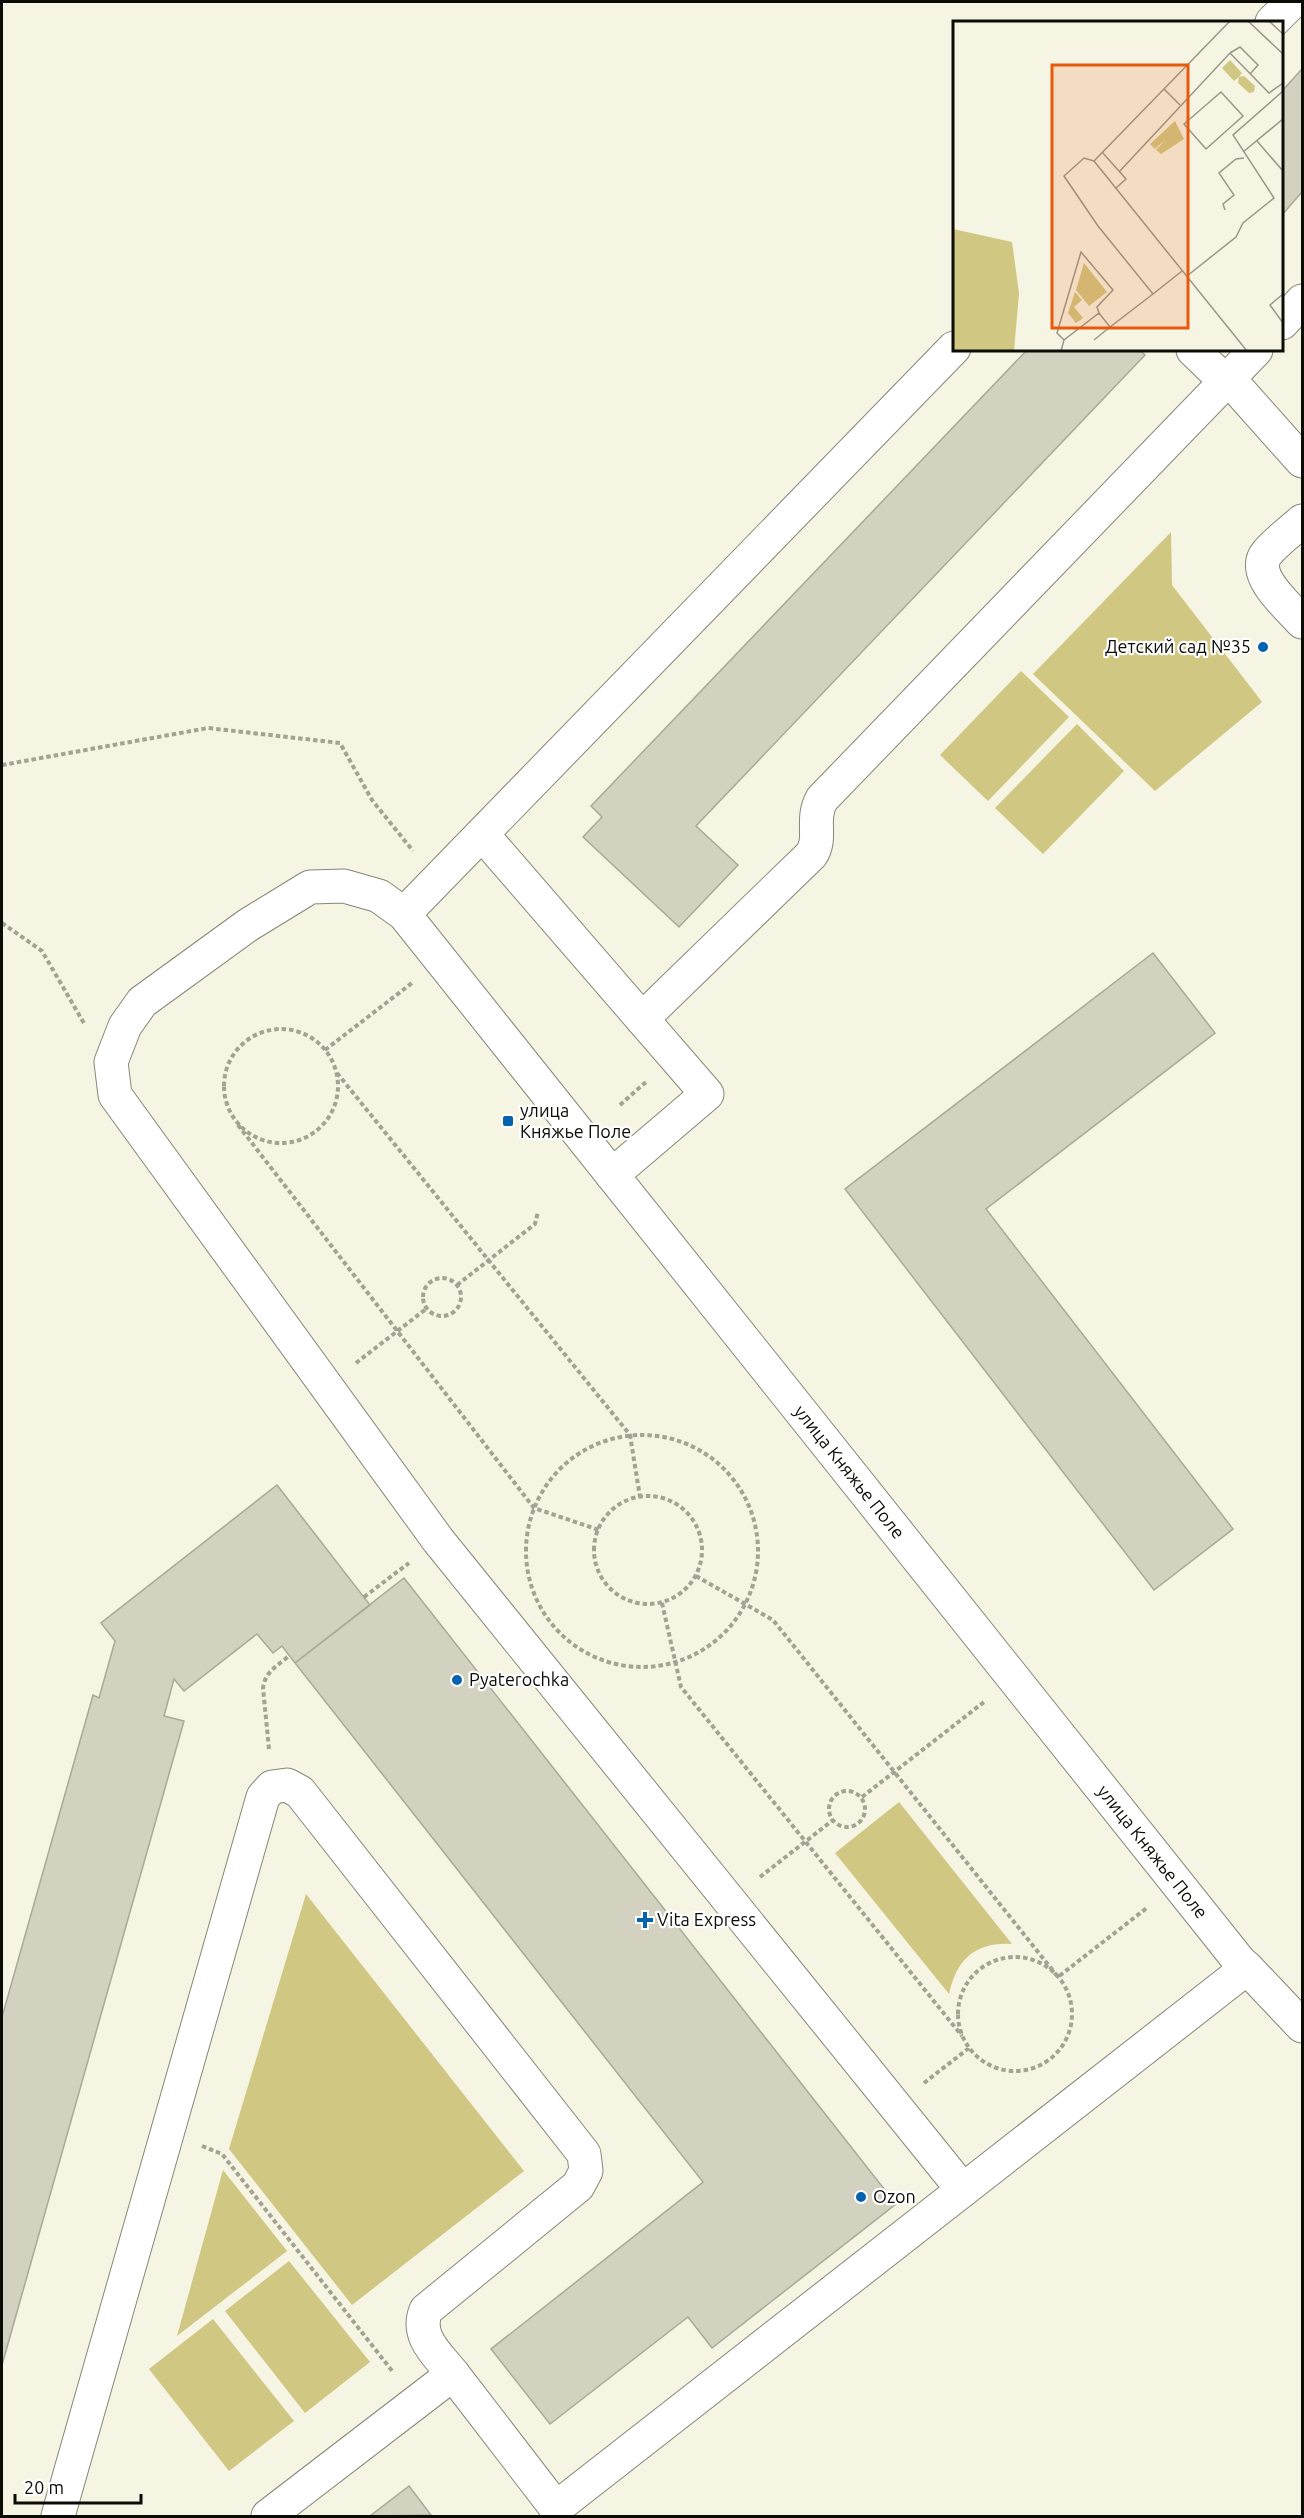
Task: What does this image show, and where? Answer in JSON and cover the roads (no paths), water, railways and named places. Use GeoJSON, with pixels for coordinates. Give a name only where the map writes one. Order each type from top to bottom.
{"type":"FeatureCollection","features":[{"type":"Feature","properties":{"kind":"street"},"geometry":{"type":"LineString","coordinates":[[1273,21],[1292,2]]}},
{"type":"Feature","properties":{"kind":"street"},"geometry":{"type":"LineString","coordinates":[[1283,321],[1302,301]]}},
{"type":"Feature","properties":{"kind":"street"},"geometry":{"type":"LineString","coordinates":[[404,914],[953,349]]}},
{"type":"Feature","properties":{"kind":"street"},"geometry":{"type":"LineString","coordinates":[[1194,351],[1227,380],[1302,460]]}},
{"type":"Feature","properties":{"kind":"street"},"geometry":{"type":"LineString","coordinates":[[642,1019],[811,855],[816,848],[816,809],[822,799],[1255,351]]}},
{"type":"Feature","properties":{"kind":"street"},"geometry":{"type":"LineString","coordinates":[[1302,521],[1265,554],[1261,567],[1264,579],[1302,622]]}},
{"type":"Feature","properties":{"kind":"street"},"geometry":{"type":"LineString","coordinates":[[482,834],[707,1094],[612,1175]]}},
{"type":"Feature","properties":{"kind":"street","name":"улица Княжье Поле"},"geometry":{"type":"LineString","coordinates":[[963,2190],[438,1540],[115,1095],[111,1062],[125,1026],[142,1002],[248,925],[310,886],[344,886],[379,896],[404,914],[1177,1884],[1247,1968],[1299,2015]]}},
{"type":"Feature","properties":{"kind":"street"},"geometry":{"type":"LineString","coordinates":[[58,2517],[263,1797],[272,1787],[286,1785],[300,1792],[584,2154],[586,2170],[578,2186],[426,2310],[421,2322],[423,2336],[453,2374],[551,2512],[1247,1968]]}},
{"type":"Feature","properties":{"kind":"street"},"geometry":{"type":"LineString","coordinates":[[268,2517],[453,2374]]}},
{"type":"Feature","properties":{"kind":"place","name":"Детский сад №35"},"geometry":{"type":"Point","coordinates":[1263,647]}},
{"type":"Feature","properties":{"kind":"place","name":"улица Княжье Поле"},"geometry":{"type":"Point","coordinates":[508,1121]}},
{"type":"Feature","properties":{"kind":"place","name":"Pyaterochka"},"geometry":{"type":"Point","coordinates":[457,1680]}},
{"type":"Feature","properties":{"kind":"place","name":"Vita Express"},"geometry":{"type":"Point","coordinates":[645,1920]}},
{"type":"Feature","properties":{"kind":"place","name":"Ozon"},"geometry":{"type":"Point","coordinates":[861,2197]}}]}
